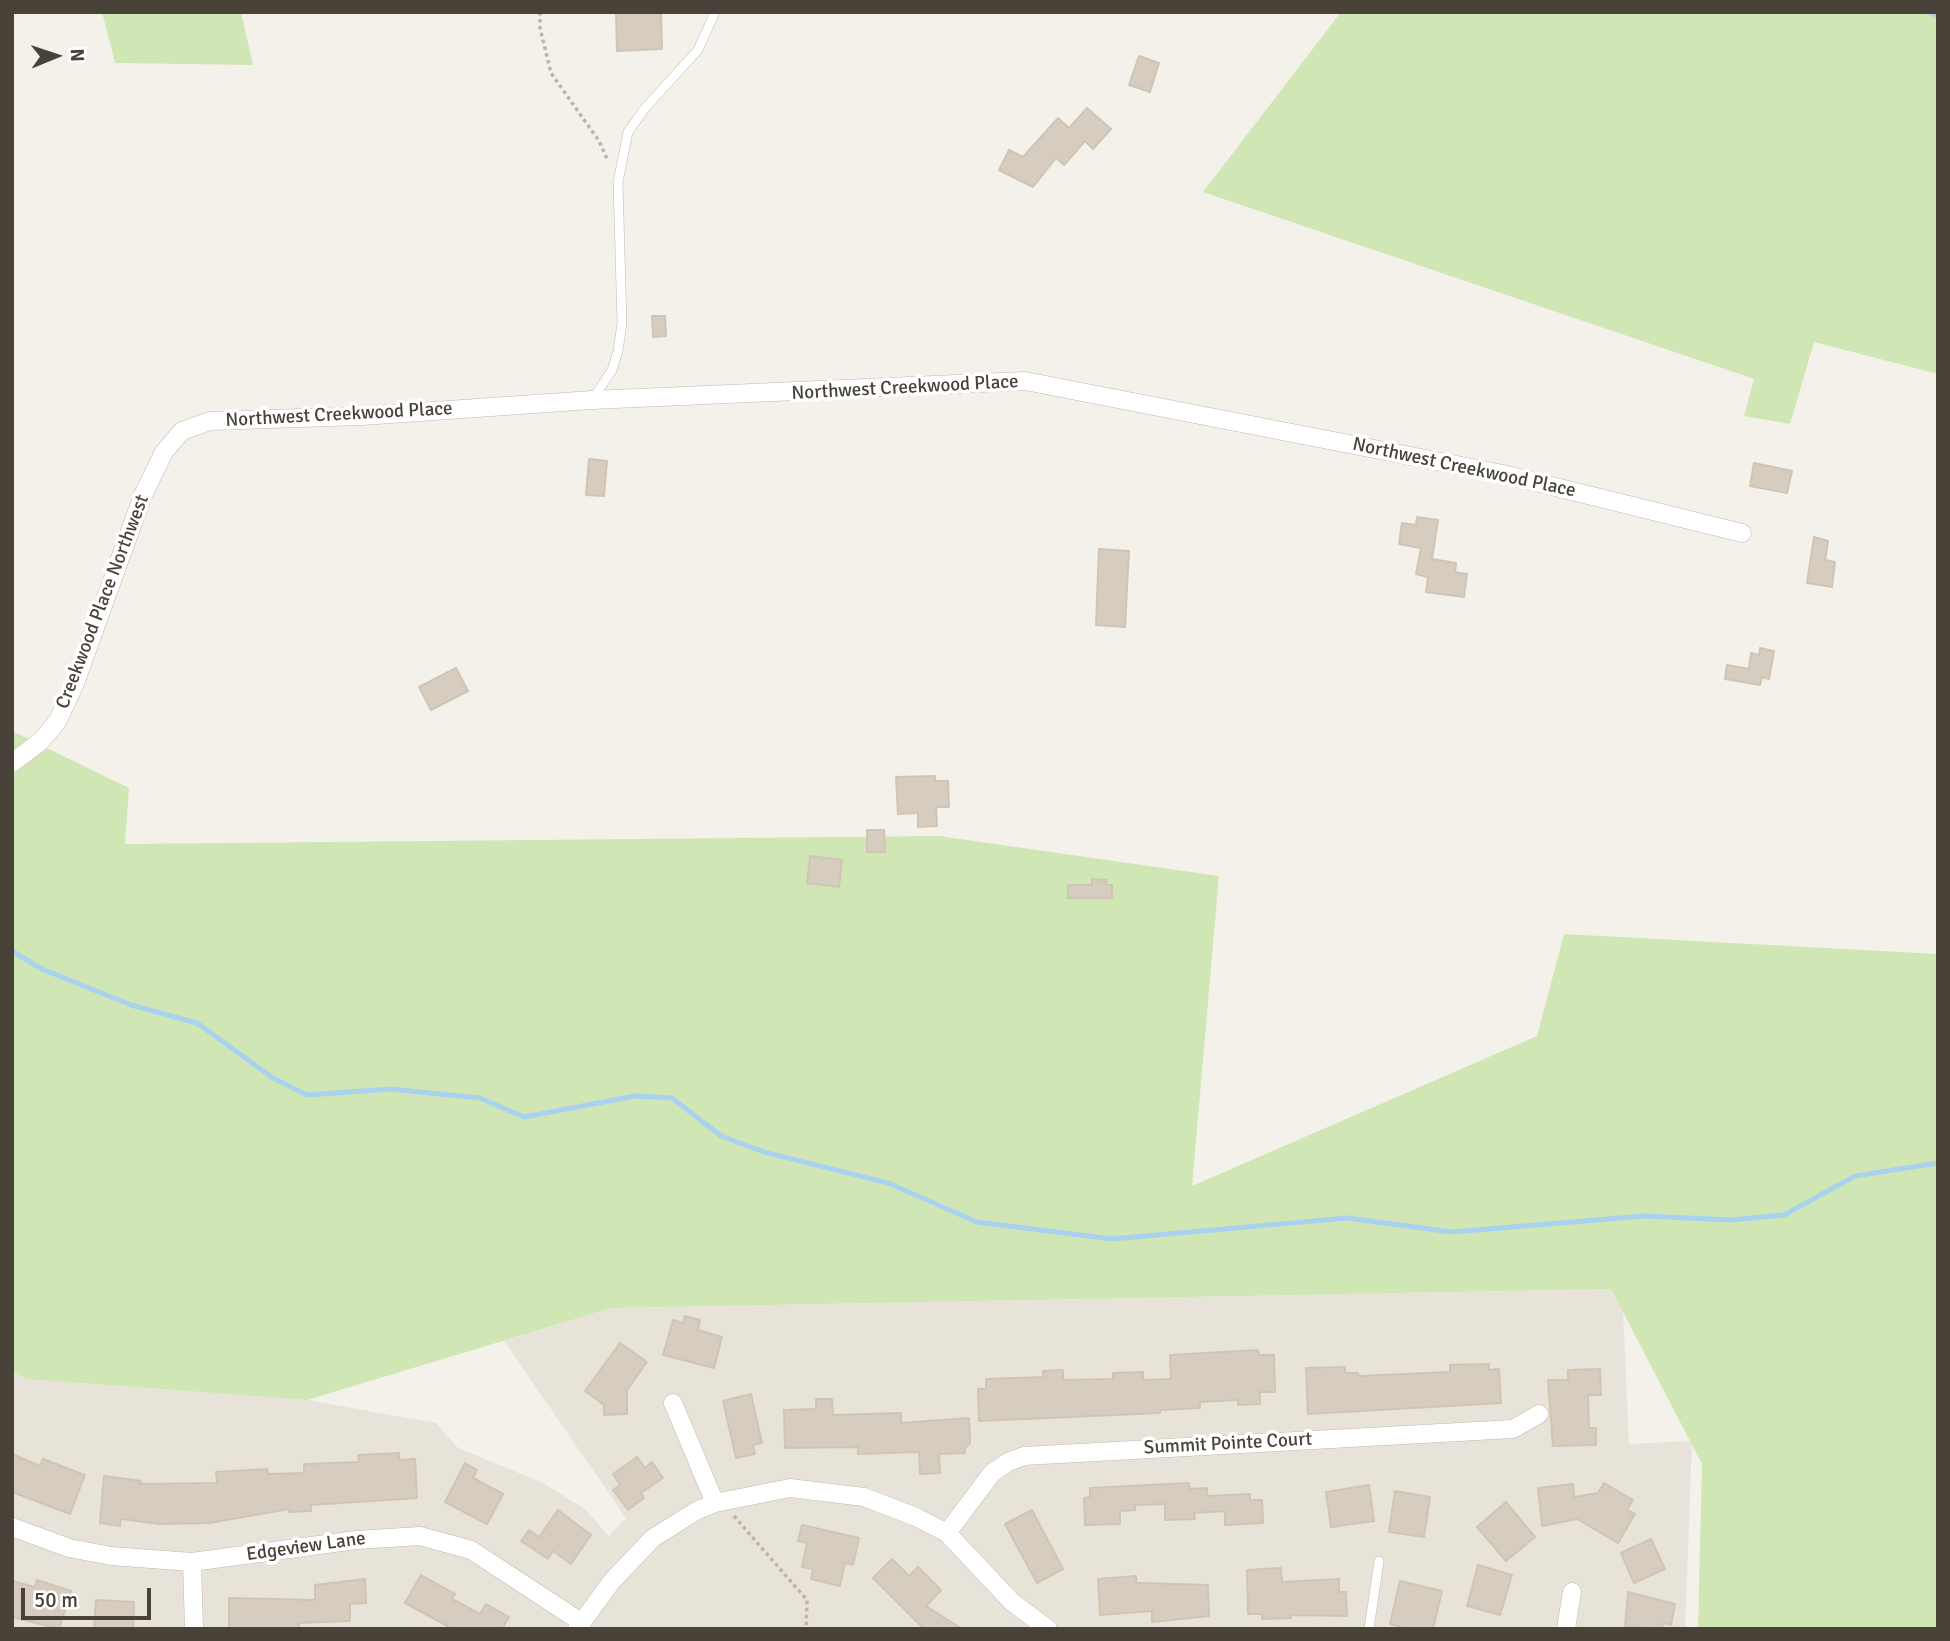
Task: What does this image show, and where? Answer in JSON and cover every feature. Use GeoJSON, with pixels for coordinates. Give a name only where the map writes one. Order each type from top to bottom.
{"type":"FeatureCollection","features":[{"type":"Feature","properties":{"kind":"street","name":"Northwest Creekwood Place"},"geometry":{"type":"LineString","coordinates":[[182,431],[210,421],[236,418],[362,416],[592,400],[1025,382],[1503,474],[1742,533]]}},
{"type":"Feature","properties":{"kind":"street","name":"Creekwood Place Northwest"},"geometry":{"type":"LineString","coordinates":[[12,763],[41,741],[57,722],[74,686],[143,495],[164,452],[182,431]]}},
{"type":"Feature","properties":{"kind":"street"},"geometry":{"type":"LineString","coordinates":[[673,1403],[719,1501]]}},
{"type":"Feature","properties":{"kind":"street","name":"Summit Pointe Court"},"geometry":{"type":"LineString","coordinates":[[947,1533],[992,1473],[1024,1456],[1513,1429],[1539,1414]]}},
{"type":"Feature","properties":{"kind":"street"},"geometry":{"type":"LineString","coordinates":[[579,1625],[612,1581],[653,1538],[696,1511],[719,1501],[790,1488],[843,1492],[890,1506],[947,1533],[1012,1602],[1048,1629]]}},
{"type":"Feature","properties":{"kind":"street","name":"Edgeview Lane"},"geometry":{"type":"LineString","coordinates":[[12,1527],[69,1548],[111,1556],[192,1562],[356,1540],[420,1536],[471,1550],[579,1625]]}},
{"type":"Feature","properties":{"kind":"street"},"geometry":{"type":"LineString","coordinates":[[192,1562],[194,1629]]}},
{"type":"Feature","properties":{"kind":"street"},"geometry":{"type":"LineString","coordinates":[[1566,1629],[1572,1592]]}},
{"type":"Feature","properties":{"kind":"lane"},"geometry":{"type":"LineString","coordinates":[[592,400],[612,370],[622,323],[618,182],[628,132],[646,107],[698,50],[715,12]]}},
{"type":"Feature","properties":{"kind":"lane"},"geometry":{"type":"LineString","coordinates":[[1369,1629],[1379,1561]]}},
{"type":"Feature","properties":{"kind":"path"},"geometry":{"type":"LineString","coordinates":[[540,12],[540,29],[551,73],[599,141],[618,182]]}},
{"type":"Feature","properties":{"kind":"path"},"geometry":{"type":"LineString","coordinates":[[719,1501],[807,1600],[806,1629]]}},
{"type":"Feature","properties":{"kind":"shaded area"},"geometry":{"type":"Polygon","coordinates":[[[1611,1289],[1623,1311],[1629,1444],[1692,1441],[1685,1629],[12,1629],[12,1369],[26,1379],[307,1400],[436,1423],[458,1448],[543,1483],[585,1509],[609,1536],[626,1518],[504,1341],[612,1308],[1611,1289]]]}},
{"type":"Feature","properties":{"kind":"green space"},"geometry":{"type":"Polygon","coordinates":[[[102,12],[241,12],[253,65],[115,63],[102,12]]]}},
{"type":"Feature","properties":{"kind":"green space"},"geometry":{"type":"Polygon","coordinates":[[[1341,12],[1938,12],[1938,374],[1814,342],[1790,424],[1744,416],[1754,379],[1203,192],[1341,12]]]}},
{"type":"Feature","properties":{"kind":"green space"},"geometry":{"type":"Polygon","coordinates":[[[12,731],[129,788],[125,844],[939,836],[1219,876],[1192,1186],[1537,1036],[1564,934],[1938,954],[1938,1629],[1698,1629],[1702,1464],[1611,1289],[612,1308],[307,1400],[26,1379],[12,1369],[12,731]]]}},
{"type":"Feature","properties":{"kind":"building"},"geometry":{"type":"Polygon","coordinates":[[[661,12],[662,49],[617,51],[616,13],[661,12]]]}},
{"type":"Feature","properties":{"kind":"building"},"geometry":{"type":"Polygon","coordinates":[[[1139,56],[1159,63],[1150,92],[1129,85],[1139,56]]]}},
{"type":"Feature","properties":{"kind":"building"},"geometry":{"type":"Polygon","coordinates":[[[1087,108],[1111,129],[1093,149],[1085,141],[1064,165],[1056,158],[1033,187],[999,170],[1009,150],[1023,157],[1058,118],[1069,128],[1087,108]]]}},
{"type":"Feature","properties":{"kind":"building"},"geometry":{"type":"Polygon","coordinates":[[[652,316],[665,316],[666,336],[653,337],[652,316]]]}},
{"type":"Feature","properties":{"kind":"building"},"geometry":{"type":"Polygon","coordinates":[[[589,459],[607,461],[604,496],[586,495],[589,459]]]}},
{"type":"Feature","properties":{"kind":"building"},"geometry":{"type":"Polygon","coordinates":[[[1754,463],[1792,471],[1787,493],[1750,486],[1754,463]]]}},
{"type":"Feature","properties":{"kind":"building"},"geometry":{"type":"Polygon","coordinates":[[[1417,517],[1438,520],[1432,559],[1456,563],[1455,572],[1467,574],[1464,597],[1426,592],[1428,577],[1416,574],[1421,548],[1399,544],[1402,523],[1416,525],[1417,517]]]}},
{"type":"Feature","properties":{"kind":"building"},"geometry":{"type":"Polygon","coordinates":[[[1814,537],[1828,541],[1825,560],[1835,562],[1832,587],[1807,583],[1814,537]]]}},
{"type":"Feature","properties":{"kind":"building"},"geometry":{"type":"Polygon","coordinates":[[[1099,549],[1129,551],[1125,627],[1096,625],[1099,549]]]}},
{"type":"Feature","properties":{"kind":"building"},"geometry":{"type":"Polygon","coordinates":[[[1760,648],[1774,651],[1769,679],[1762,677],[1760,685],[1725,679],[1727,665],[1749,669],[1751,653],[1759,655],[1760,648]]]}},
{"type":"Feature","properties":{"kind":"building"},"geometry":{"type":"Polygon","coordinates":[[[456,668],[468,691],[431,710],[419,687],[456,668]]]}},
{"type":"Feature","properties":{"kind":"building"},"geometry":{"type":"Polygon","coordinates":[[[935,776],[935,781],[948,781],[949,807],[936,807],[937,826],[918,827],[918,813],[898,814],[896,777],[935,776]]]}},
{"type":"Feature","properties":{"kind":"building"},"geometry":{"type":"Polygon","coordinates":[[[867,830],[884,830],[885,852],[867,852],[867,830]]]}},
{"type":"Feature","properties":{"kind":"building"},"geometry":{"type":"Polygon","coordinates":[[[810,856],[842,860],[839,887],[807,883],[810,856]]]}},
{"type":"Feature","properties":{"kind":"building"},"geometry":{"type":"Polygon","coordinates":[[[1092,879],[1106,880],[1106,885],[1112,885],[1112,898],[1068,898],[1068,885],[1092,885],[1092,879]]]}},
{"type":"Feature","properties":{"kind":"building"},"geometry":{"type":"Polygon","coordinates":[[[685,1316],[700,1320],[698,1330],[722,1337],[714,1368],[663,1355],[673,1320],[683,1323],[685,1316]]]}},
{"type":"Feature","properties":{"kind":"building"},"geometry":{"type":"Polygon","coordinates":[[[620,1343],[647,1362],[627,1390],[627,1414],[604,1415],[604,1405],[585,1391],[620,1343]]]}},
{"type":"Feature","properties":{"kind":"building"},"geometry":{"type":"Polygon","coordinates":[[[1258,1350],[1259,1355],[1274,1355],[1275,1392],[1260,1392],[1260,1404],[1238,1405],[1238,1400],[1200,1402],[1200,1408],[1160,1410],[1160,1413],[979,1421],[978,1389],[986,1389],[986,1379],[1043,1377],[1043,1371],[1063,1370],[1063,1380],[1113,1379],[1113,1373],[1143,1372],[1143,1380],[1171,1379],[1170,1355],[1258,1350]]]}},
{"type":"Feature","properties":{"kind":"building"},"geometry":{"type":"Polygon","coordinates":[[[1489,1364],[1489,1370],[1499,1369],[1501,1403],[1308,1414],[1306,1368],[1345,1367],[1345,1373],[1358,1373],[1359,1376],[1450,1372],[1450,1365],[1489,1364]]]}},
{"type":"Feature","properties":{"kind":"building"},"geometry":{"type":"Polygon","coordinates":[[[1600,1369],[1601,1395],[1588,1395],[1589,1428],[1596,1428],[1596,1445],[1553,1446],[1548,1380],[1568,1380],[1568,1370],[1600,1369]]]}},
{"type":"Feature","properties":{"kind":"building"},"geometry":{"type":"Polygon","coordinates":[[[751,1394],[762,1443],[753,1445],[755,1454],[736,1458],[723,1401],[751,1394]]]}},
{"type":"Feature","properties":{"kind":"building"},"geometry":{"type":"Polygon","coordinates":[[[816,1399],[832,1399],[833,1415],[901,1413],[901,1423],[969,1418],[970,1443],[965,1448],[965,1453],[939,1454],[940,1473],[920,1474],[919,1452],[858,1454],[858,1447],[785,1448],[784,1410],[816,1409],[816,1399]]]}},
{"type":"Feature","properties":{"kind":"building"},"geometry":{"type":"Polygon","coordinates":[[[399,1453],[399,1460],[415,1459],[417,1498],[311,1505],[311,1511],[289,1512],[289,1509],[209,1523],[160,1524],[121,1519],[120,1526],[100,1523],[104,1476],[141,1481],[140,1484],[217,1483],[216,1472],[267,1469],[268,1474],[304,1473],[304,1464],[359,1462],[358,1455],[399,1453]]]}},
{"type":"Feature","properties":{"kind":"building"},"geometry":{"type":"Polygon","coordinates":[[[12,1454],[40,1466],[43,1459],[85,1475],[70,1514],[12,1492],[12,1454]]]}},
{"type":"Feature","properties":{"kind":"building"},"geometry":{"type":"Polygon","coordinates":[[[637,1457],[645,1468],[652,1462],[663,1478],[641,1493],[644,1498],[628,1510],[613,1490],[620,1485],[613,1474],[637,1457]]]}},
{"type":"Feature","properties":{"kind":"building"},"geometry":{"type":"Polygon","coordinates":[[[465,1463],[477,1470],[473,1478],[503,1494],[487,1524],[445,1502],[465,1463]]]}},
{"type":"Feature","properties":{"kind":"building"},"geometry":{"type":"Polygon","coordinates":[[[1189,1483],[1190,1489],[1207,1488],[1207,1496],[1250,1494],[1250,1500],[1262,1500],[1263,1523],[1225,1525],[1225,1511],[1194,1513],[1195,1519],[1165,1520],[1165,1504],[1135,1505],[1135,1510],[1120,1511],[1120,1524],[1085,1525],[1084,1498],[1090,1497],[1090,1488],[1189,1483]]]}},
{"type":"Feature","properties":{"kind":"building"},"geometry":{"type":"Polygon","coordinates":[[[1604,1483],[1633,1500],[1627,1510],[1635,1514],[1618,1543],[1577,1519],[1542,1526],[1538,1488],[1573,1484],[1574,1497],[1598,1493],[1604,1483]]]}},
{"type":"Feature","properties":{"kind":"building"},"geometry":{"type":"Polygon","coordinates":[[[1369,1485],[1374,1521],[1331,1527],[1326,1492],[1369,1485]]]}},
{"type":"Feature","properties":{"kind":"building"},"geometry":{"type":"Polygon","coordinates":[[[1395,1491],[1430,1497],[1424,1537],[1389,1532],[1395,1491]]]}},
{"type":"Feature","properties":{"kind":"building"},"geometry":{"type":"Polygon","coordinates":[[[1506,1502],[1535,1537],[1506,1561],[1477,1527],[1506,1502]]]}},
{"type":"Feature","properties":{"kind":"building"},"geometry":{"type":"Polygon","coordinates":[[[558,1510],[591,1535],[571,1564],[553,1551],[548,1559],[521,1541],[529,1530],[539,1537],[558,1510]]]}},
{"type":"Feature","properties":{"kind":"building"},"geometry":{"type":"Polygon","coordinates":[[[1032,1510],[1063,1569],[1037,1583],[1005,1524],[1032,1510]]]}},
{"type":"Feature","properties":{"kind":"building"},"geometry":{"type":"Polygon","coordinates":[[[802,1525],[859,1538],[853,1565],[845,1563],[840,1586],[811,1579],[813,1569],[802,1567],[807,1543],[798,1541],[802,1525]]]}},
{"type":"Feature","properties":{"kind":"building"},"geometry":{"type":"Polygon","coordinates":[[[1651,1539],[1665,1569],[1634,1583],[1621,1553],[1651,1539]]]}},
{"type":"Feature","properties":{"kind":"building"},"geometry":{"type":"Polygon","coordinates":[[[892,1559],[909,1576],[918,1567],[941,1590],[926,1606],[962,1629],[924,1629],[873,1578],[892,1559]]]}},
{"type":"Feature","properties":{"kind":"building"},"geometry":{"type":"Polygon","coordinates":[[[1478,1565],[1512,1575],[1500,1615],[1467,1606],[1478,1565]]]}},
{"type":"Feature","properties":{"kind":"building"},"geometry":{"type":"Polygon","coordinates":[[[1281,1568],[1282,1582],[1339,1579],[1339,1592],[1346,1592],[1347,1616],[1291,1615],[1291,1618],[1262,1619],[1262,1614],[1248,1614],[1247,1570],[1281,1568]]]}},
{"type":"Feature","properties":{"kind":"building"},"geometry":{"type":"Polygon","coordinates":[[[421,1575],[455,1594],[452,1599],[480,1614],[486,1604],[509,1617],[503,1627],[507,1629],[453,1629],[405,1603],[421,1575]]]}},
{"type":"Feature","properties":{"kind":"building"},"geometry":{"type":"Polygon","coordinates":[[[1136,1576],[1136,1583],[1208,1585],[1209,1616],[1152,1622],[1152,1611],[1100,1615],[1098,1579],[1136,1576]]]}},
{"type":"Feature","properties":{"kind":"building"},"geometry":{"type":"Polygon","coordinates":[[[365,1579],[366,1603],[350,1604],[350,1621],[299,1623],[299,1629],[229,1629],[229,1598],[315,1600],[315,1585],[365,1579]]]}},
{"type":"Feature","properties":{"kind":"building"},"geometry":{"type":"Polygon","coordinates":[[[37,1580],[71,1591],[59,1629],[12,1617],[12,1581],[35,1587],[37,1580]]]}},
{"type":"Feature","properties":{"kind":"building"},"geometry":{"type":"Polygon","coordinates":[[[1400,1581],[1442,1591],[1433,1629],[1409,1629],[1390,1624],[1400,1581]]]}},
{"type":"Feature","properties":{"kind":"building"},"geometry":{"type":"Polygon","coordinates":[[[1628,1592],[1675,1604],[1671,1625],[1663,1623],[1662,1629],[1625,1626],[1628,1592]]]}},
{"type":"Feature","properties":{"kind":"building"},"geometry":{"type":"Polygon","coordinates":[[[96,1600],[134,1602],[133,1629],[94,1629],[96,1600]]]}},
{"type":"Feature","properties":{"kind":"waterway"},"geometry":{"type":"LineString","coordinates":[[1929,12],[1938,16]]}},
{"type":"Feature","properties":{"kind":"waterway"},"geometry":{"type":"LineString","coordinates":[[12,951],[42,969],[131,1005],[197,1023],[273,1078],[307,1095],[390,1089],[480,1098],[524,1117],[635,1096],[672,1098],[721,1136],[764,1152],[888,1183],[977,1222],[1112,1239],[1347,1218],[1452,1232],[1644,1216],[1731,1220],[1784,1215],[1855,1176],[1938,1163]]}}]}
